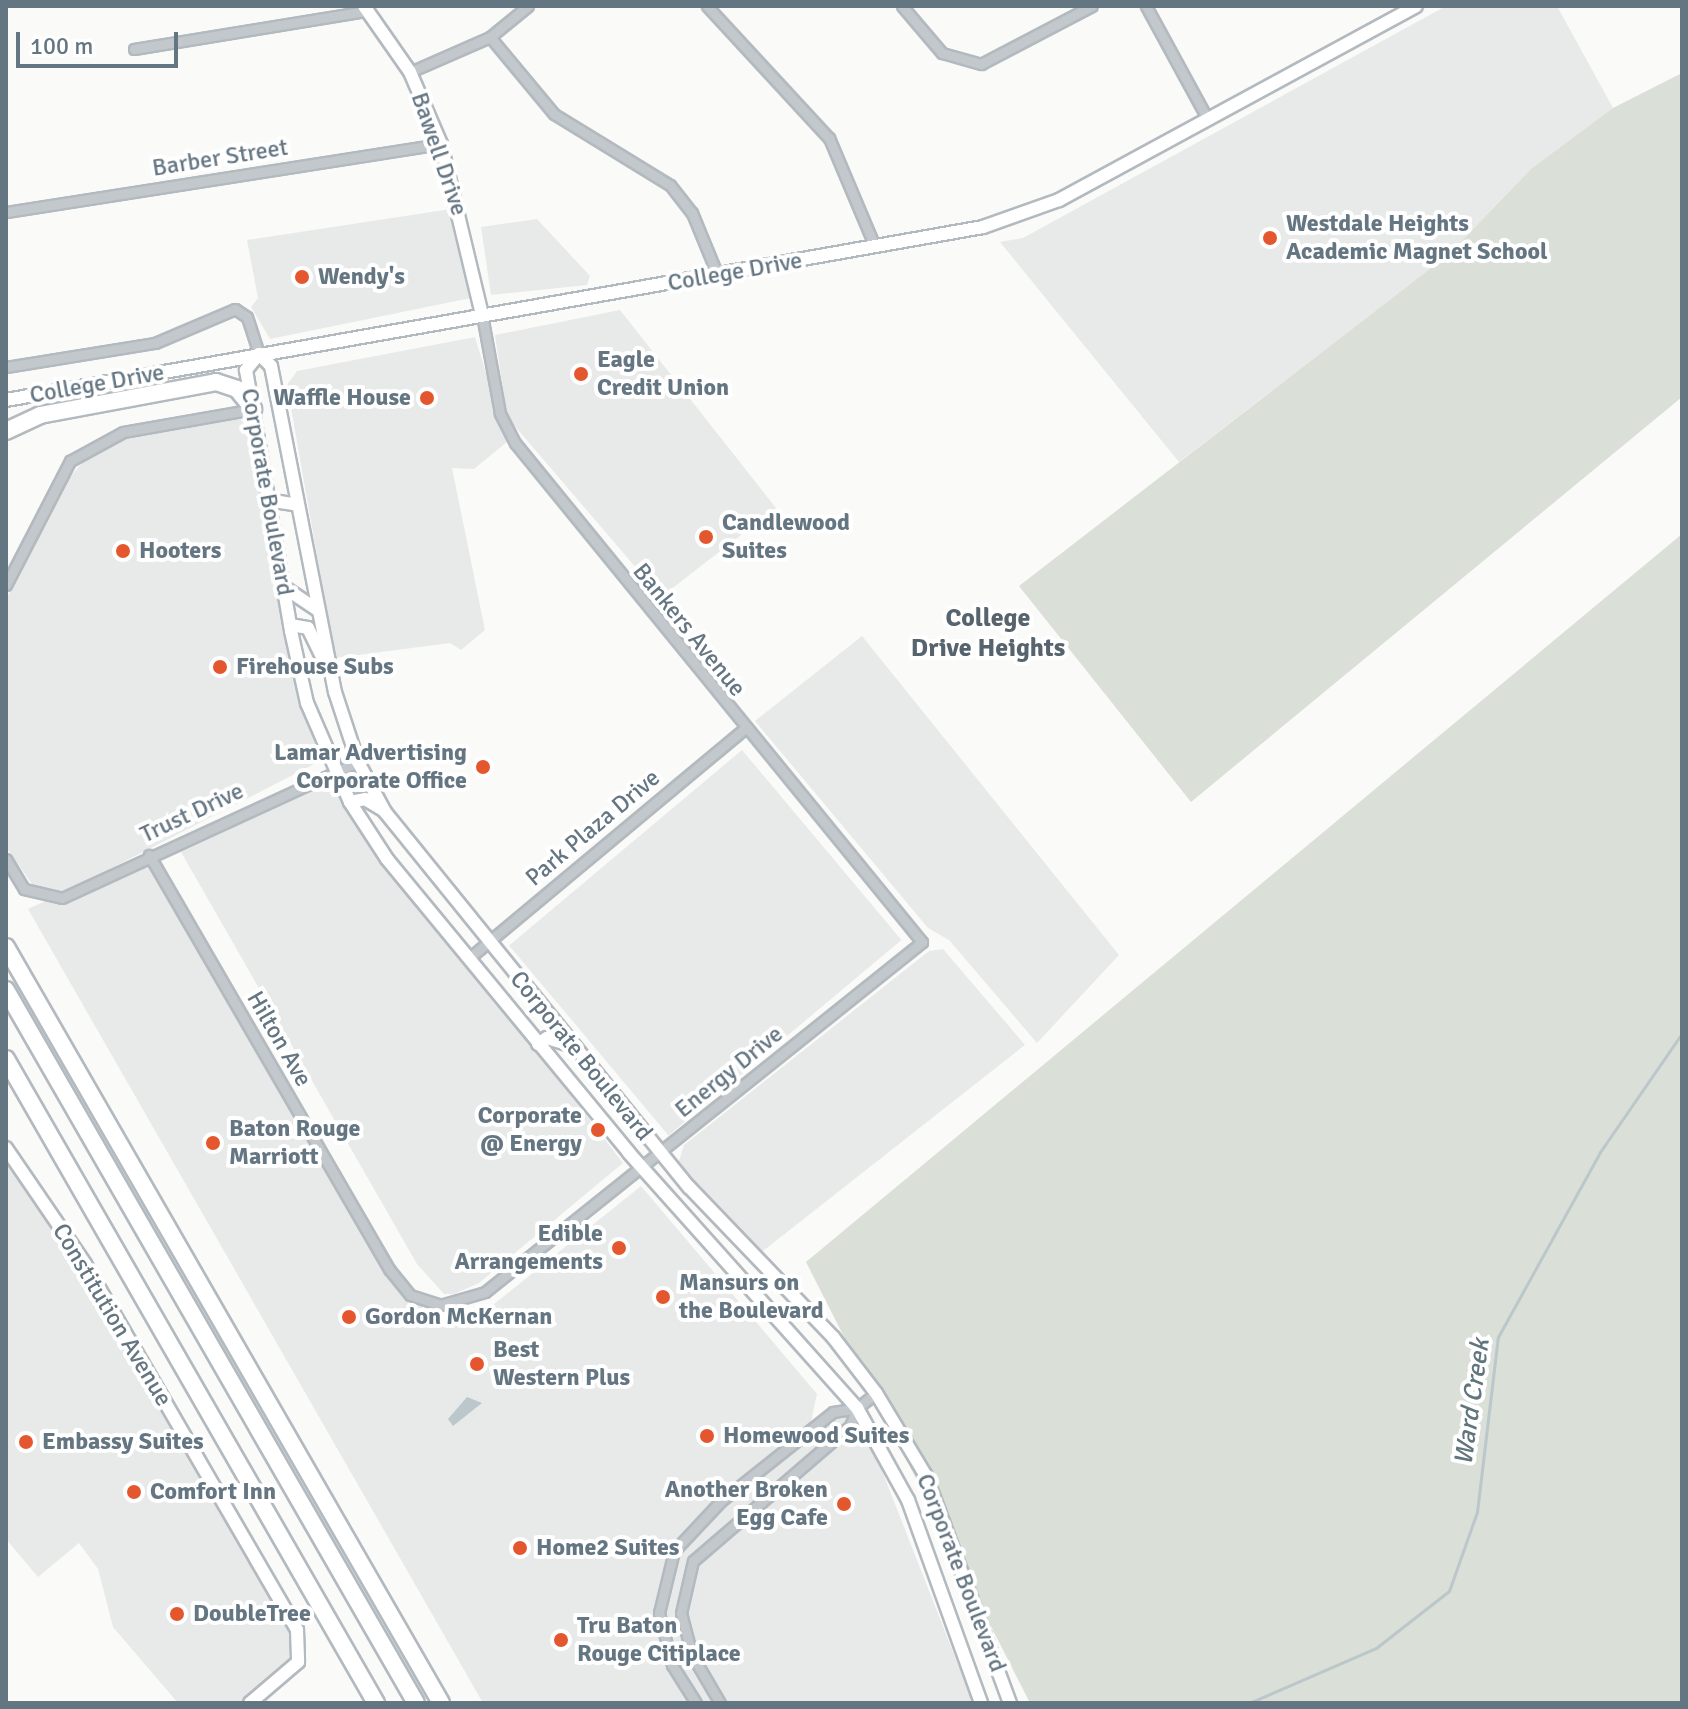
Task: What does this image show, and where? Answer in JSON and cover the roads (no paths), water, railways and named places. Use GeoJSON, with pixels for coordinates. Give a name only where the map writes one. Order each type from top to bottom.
{"type":"FeatureCollection","features":[{"type":"Feature","properties":{"kind":"highway"},"geometry":{"type":"LineString","coordinates":[[6,431],[40,415],[216,382],[237,389],[253,409]]}},
{"type":"Feature","properties":{"kind":"highway"},"geometry":{"type":"LineString","coordinates":[[6,947],[441,1703]]}},
{"type":"Feature","properties":{"kind":"highway"},"geometry":{"type":"LineString","coordinates":[[6,990],[416,1703]]}},
{"type":"Feature","properties":{"kind":"highway"},"geometry":{"type":"LineString","coordinates":[[6,1059],[376,1703]]}},
{"type":"Feature","properties":{"kind":"street"},"geometry":{"type":"LineString","coordinates":[[410,72],[490,37],[528,6]]}},
{"type":"Feature","properties":{"kind":"street"},"geometry":{"type":"LineString","coordinates":[[707,6],[829,138],[875,247]]}},
{"type":"Feature","properties":{"kind":"street"},"geometry":{"type":"LineString","coordinates":[[902,6],[942,53],[981,64],[1092,6]]}},
{"type":"Feature","properties":{"kind":"street"},"geometry":{"type":"LineString","coordinates":[[1146,6],[1207,118]]}},
{"type":"Feature","properties":{"kind":"street","name":"College Drive"},"geometry":{"type":"LineString","coordinates":[[6,400],[718,276],[1017,218],[1416,6]]}},
{"type":"Feature","properties":{"kind":"street"},"geometry":{"type":"LineString","coordinates":[[134,49],[366,8]]}},
{"type":"Feature","properties":{"kind":"street","name":"Bawell Drive"},"geometry":{"type":"LineString","coordinates":[[366,8],[410,72],[441,144],[482,315]]}},
{"type":"Feature","properties":{"kind":"street"},"geometry":{"type":"LineString","coordinates":[[490,37],[554,114],[670,185],[692,213],[718,276]]}},
{"type":"Feature","properties":{"kind":"street","name":"Barber Street"},"geometry":{"type":"LineString","coordinates":[[6,212],[441,144]]}},
{"type":"Feature","properties":{"kind":"street"},"geometry":{"type":"LineString","coordinates":[[6,367],[155,343],[235,309],[247,317],[259,354]]}},
{"type":"Feature","properties":{"kind":"street","name":"Bankers Avenue"},"geometry":{"type":"LineString","coordinates":[[482,315],[500,413],[515,443],[744,729],[922,942]]}},
{"type":"Feature","properties":{"kind":"street","name":"Corporate Boulevard"},"geometry":{"type":"LineString","coordinates":[[981,1703],[908,1500],[857,1408],[641,1168],[468,959],[350,802],[333,769],[307,703],[282,586],[246,370],[259,354],[271,366],[331,671],[358,762],[385,812],[660,1153],[876,1393],[932,1490],[1010,1703]]}},
{"type":"Feature","properties":{"kind":"street"},"geometry":{"type":"LineString","coordinates":[[6,585],[70,461],[123,432],[253,409]]}},
{"type":"Feature","properties":{"kind":"street"},"geometry":{"type":"LineString","coordinates":[[267,500],[297,505]]}},
{"type":"Feature","properties":{"kind":"street"},"geometry":{"type":"LineString","coordinates":[[282,586],[318,610]]}},
{"type":"Feature","properties":{"kind":"street"},"geometry":{"type":"LineString","coordinates":[[290,625],[308,628],[331,671]]}},
{"type":"Feature","properties":{"kind":"street","name":"Park Plaza Drive"},"geometry":{"type":"LineString","coordinates":[[468,959],[744,729]]}},
{"type":"Feature","properties":{"kind":"street","name":"Trust Drive"},"geometry":{"type":"LineString","coordinates":[[6,859],[24,889],[43,898],[62,898],[333,769],[358,762]]}},
{"type":"Feature","properties":{"kind":"street"},"geometry":{"type":"LineString","coordinates":[[350,802],[365,799],[385,812]]}},
{"type":"Feature","properties":{"kind":"street","name":"Hilton Ave"},"geometry":{"type":"LineString","coordinates":[[149,855],[389,1269],[410,1295],[440,1305]]}},
{"type":"Feature","properties":{"kind":"street","name":"Energy Drive"},"geometry":{"type":"LineString","coordinates":[[440,1305],[485,1292],[922,942]]}},
{"type":"Feature","properties":{"kind":"street"},"geometry":{"type":"LineString","coordinates":[[538,1044],[547,1038],[573,1046]]}},
{"type":"Feature","properties":{"kind":"street","name":"Constitution Avenue"},"geometry":{"type":"LineString","coordinates":[[6,1148],[85,1264],[297,1630],[302,1653],[250,1703]]}},
{"type":"Feature","properties":{"kind":"street"},"geometry":{"type":"LineString","coordinates":[[696,1703],[669,1655],[659,1613],[670,1560],[686,1534],[755,1475],[833,1412],[857,1408],[876,1393]]}},
{"type":"Feature","properties":{"kind":"street"},"geometry":{"type":"LineString","coordinates":[[720,1703],[689,1648],[681,1613],[691,1567],[702,1548],[850,1426],[857,1408]]}},
{"type":"Feature","properties":{"kind":"street"},"geometry":{"type":"LineString","coordinates":[[755,1475],[769,1492]]}},
{"type":"Feature","properties":{"kind":"street"},"geometry":{"type":"LineString","coordinates":[[670,1560],[691,1567]]}},
{"type":"Feature","properties":{"kind":"street"},"geometry":{"type":"LineString","coordinates":[[669,1655],[689,1648]]}},
{"type":"Feature","properties":{"kind":"waterway","name":"Ward Creek"},"geometry":{"type":"LineString","coordinates":[[1249,1703],[1376,1648],[1449,1591],[1477,1512],[1498,1337],[1600,1152],[1682,1033]]}},
{"type":"Feature","properties":{"kind":"place","name":"Westdale Heights Academic Magnet School"},"geometry":{"type":"Point","coordinates":[1270,238]}},
{"type":"Feature","properties":{"kind":"place","name":"Wendy's"},"geometry":{"type":"Point","coordinates":[302,277]}},
{"type":"Feature","properties":{"kind":"place","name":"Eagle Credit Union"},"geometry":{"type":"Point","coordinates":[581,374]}},
{"type":"Feature","properties":{"kind":"place","name":"Waffle House"},"geometry":{"type":"Point","coordinates":[427,398]}},
{"type":"Feature","properties":{"kind":"place","name":"Candlewood Suites"},"geometry":{"type":"Point","coordinates":[706,537]}},
{"type":"Feature","properties":{"kind":"place","name":"Hooters"},"geometry":{"type":"Point","coordinates":[123,551]}},
{"type":"Feature","properties":{"kind":"place","name":"Firehouse Subs"},"geometry":{"type":"Point","coordinates":[220,667]}},
{"type":"Feature","properties":{"kind":"place","name":"Lamar Advertising Corporate Office"},"geometry":{"type":"Point","coordinates":[483,767]}},
{"type":"Feature","properties":{"kind":"place","name":"Corporate @ Energy"},"geometry":{"type":"Point","coordinates":[598,1130]}},
{"type":"Feature","properties":{"kind":"place","name":"Baton Rouge Marriott"},"geometry":{"type":"Point","coordinates":[213,1143]}},
{"type":"Feature","properties":{"kind":"place","name":"Edible Arrangements"},"geometry":{"type":"Point","coordinates":[619,1248]}},
{"type":"Feature","properties":{"kind":"place","name":"Mansurs on the Boulevard"},"geometry":{"type":"Point","coordinates":[663,1297]}},
{"type":"Feature","properties":{"kind":"place","name":"Gordon McKernan"},"geometry":{"type":"Point","coordinates":[349,1317]}},
{"type":"Feature","properties":{"kind":"place","name":"Best Western Plus"},"geometry":{"type":"Point","coordinates":[477,1364]}},
{"type":"Feature","properties":{"kind":"place","name":"Homewood Suites"},"geometry":{"type":"Point","coordinates":[707,1436]}},
{"type":"Feature","properties":{"kind":"place","name":"Embassy Suites"},"geometry":{"type":"Point","coordinates":[26,1442]}},
{"type":"Feature","properties":{"kind":"place","name":"Comfort Inn"},"geometry":{"type":"Point","coordinates":[134,1492]}},
{"type":"Feature","properties":{"kind":"place","name":"Another Broken Egg Cafe"},"geometry":{"type":"Point","coordinates":[844,1504]}},
{"type":"Feature","properties":{"kind":"place","name":"Home2 Suites"},"geometry":{"type":"Point","coordinates":[520,1548]}},
{"type":"Feature","properties":{"kind":"place","name":"DoubleTree"},"geometry":{"type":"Point","coordinates":[177,1614]}},
{"type":"Feature","properties":{"kind":"place","name":"Tru Baton Rouge Citiplace"},"geometry":{"type":"Point","coordinates":[561,1640]}},
{"type":"Feature","properties":{"kind":"district","name":"College Drive Heights"},"geometry":{"type":"Point","coordinates":[988,634]}}]}
